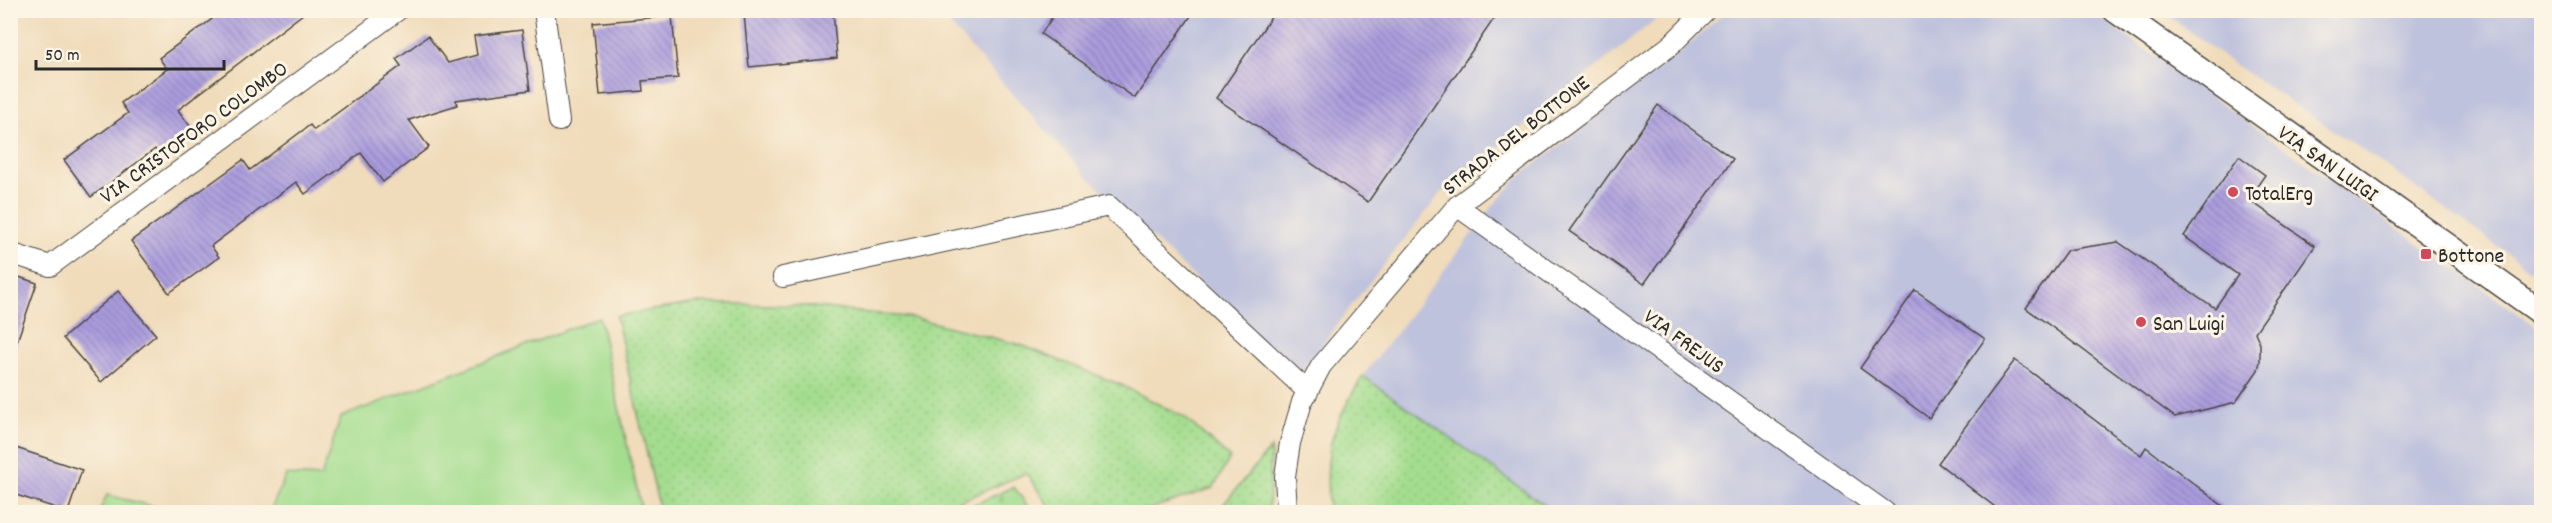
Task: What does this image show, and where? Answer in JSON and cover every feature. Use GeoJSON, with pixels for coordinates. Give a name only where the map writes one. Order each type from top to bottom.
{"type":"FeatureCollection","features":[{"type":"Feature","properties":{"kind":"street","name":"VIA CRISTOFORO COLOMBO"},"geometry":{"type":"LineString","coordinates":[[10,253],[50,266],[398,10]]}},
{"type":"Feature","properties":{"kind":"street"},"geometry":{"type":"LineString","coordinates":[[544,10],[559,121]]}},
{"type":"Feature","properties":{"kind":"street","name":"STRADA DEL BOTTONE"},"geometry":{"type":"LineString","coordinates":[[1287,513],[1285,476],[1290,443],[1302,402],[1321,366],[1457,206],[1671,45],[1706,10]]}},
{"type":"Feature","properties":{"kind":"street","name":"VIA SAN LUIGI"},"geometry":{"type":"LineString","coordinates":[[2115,10],[2541,313]]}},
{"type":"Feature","properties":{"kind":"street"},"geometry":{"type":"LineString","coordinates":[[783,278],[1109,206],[1308,392]]}},
{"type":"Feature","properties":{"kind":"street","name":"VIA FREJUS"},"geometry":{"type":"LineString","coordinates":[[1457,206],[1885,513]]}},
{"type":"Feature","properties":{"kind":"shaded area"},"geometry":{"type":"Polygon","coordinates":[[[937,11],[1666,11],[1442,192],[1299,376],[1087,176],[937,11]]]}},
{"type":"Feature","properties":{"kind":"shaded area"},"geometry":{"type":"Polygon","coordinates":[[[1726,11],[2091,11],[2541,330],[2541,512],[1554,512],[1363,376],[1497,201],[1519,177],[1682,51],[1726,11]]]}},
{"type":"Feature","properties":{"kind":"shaded area"},"geometry":{"type":"Polygon","coordinates":[[[2162,11],[2541,11],[2541,277],[2364,151],[2229,61],[2162,11]]]}},
{"type":"Feature","properties":{"kind":"green space"},"geometry":{"type":"Polygon","coordinates":[[[696,303],[805,306],[915,318],[1021,345],[1121,385],[1184,417],[1230,458],[1213,488],[1141,512],[1053,512],[1026,473],[935,512],[660,512],[616,316],[696,303]]]}},
{"type":"Feature","properties":{"kind":"green space"},"geometry":{"type":"Polygon","coordinates":[[[599,317],[642,512],[270,512],[286,475],[321,477],[341,417],[599,317]]]}},
{"type":"Feature","properties":{"kind":"green space"},"geometry":{"type":"Polygon","coordinates":[[[1363,376],[1554,512],[1329,512],[1327,473],[1332,441],[1343,410],[1363,376]]]}},
{"type":"Feature","properties":{"kind":"green space"},"geometry":{"type":"Polygon","coordinates":[[[1271,448],[1269,512],[1217,512],[1271,448]]]}},
{"type":"Feature","properties":{"kind":"green space"},"geometry":{"type":"Polygon","coordinates":[[[1014,487],[1032,512],[957,512],[1014,487]]]}},
{"type":"Feature","properties":{"kind":"green space"},"geometry":{"type":"Polygon","coordinates":[[[107,495],[176,512],[99,512],[107,495]]]}},
{"type":"Feature","properties":{"kind":"building"},"geometry":{"type":"Polygon","coordinates":[[[205,10],[308,10],[178,110],[193,130],[159,155],[155,149],[91,197],[64,160],[128,113],[121,103],[167,69],[159,58],[212,19],[205,10]]]}},
{"type":"Feature","properties":{"kind":"building"},"geometry":{"type":"Polygon","coordinates":[[[778,10],[833,10],[837,58],[749,67],[744,14],[778,10]]]}},
{"type":"Feature","properties":{"kind":"building"},"geometry":{"type":"Polygon","coordinates":[[[1057,10],[1195,10],[1135,98],[1041,34],[1057,10]]]}},
{"type":"Feature","properties":{"kind":"building"},"geometry":{"type":"Polygon","coordinates":[[[1276,10],[1500,10],[1368,202],[1216,98],[1276,10]]]}},
{"type":"Feature","properties":{"kind":"building"},"geometry":{"type":"Polygon","coordinates":[[[672,16],[678,78],[642,81],[643,91],[600,95],[593,23],[672,16]]]}},
{"type":"Feature","properties":{"kind":"building"},"geometry":{"type":"Polygon","coordinates":[[[522,30],[530,90],[456,100],[457,105],[409,120],[429,147],[383,182],[361,153],[305,194],[296,182],[211,246],[219,257],[169,293],[131,241],[243,160],[250,170],[310,125],[314,130],[401,66],[396,59],[428,36],[448,63],[477,55],[474,36],[522,30]]]}},
{"type":"Feature","properties":{"kind":"building"},"geometry":{"type":"Polygon","coordinates":[[[1658,105],[1733,159],[1644,284],[1569,231],[1658,105]]]}},
{"type":"Feature","properties":{"kind":"building","name":"San Luigi"},"geometry":{"type":"Polygon","coordinates":[[[2239,156],[2265,175],[2248,199],[2315,246],[2255,332],[2260,344],[2258,370],[2236,402],[2175,417],[2026,308],[2067,250],[2118,242],[2215,308],[2238,275],[2184,236],[2239,156]]]}},
{"type":"Feature","properties":{"kind":"building"},"geometry":{"type":"Polygon","coordinates":[[[10,274],[37,283],[14,350],[10,349],[10,274]]]}},
{"type":"Feature","properties":{"kind":"building"},"geometry":{"type":"Polygon","coordinates":[[[1915,290],[1985,339],[1929,418],[1860,368],[1915,290]]]}},
{"type":"Feature","properties":{"kind":"building"},"geometry":{"type":"Polygon","coordinates":[[[118,291],[156,335],[101,382],[63,338],[118,291]]]}},
{"type":"Feature","properties":{"kind":"building"},"geometry":{"type":"Polygon","coordinates":[[[2015,360],[2141,455],[2146,447],[2232,513],[2003,513],[1938,463],[2015,360]]]}},
{"type":"Feature","properties":{"kind":"building"},"geometry":{"type":"Polygon","coordinates":[[[10,446],[82,470],[68,512],[10,493],[10,446]]]}},
{"type":"Feature","properties":{"kind":"place","name":"TotalErg"},"geometry":{"type":"Point","coordinates":[2233,192]}},
{"type":"Feature","properties":{"kind":"place","name":"Bottone"},"geometry":{"type":"Point","coordinates":[2426,254]}},
{"type":"Feature","properties":{"kind":"place","name":"San Luigi"},"geometry":{"type":"Point","coordinates":[2141,322]}}]}
